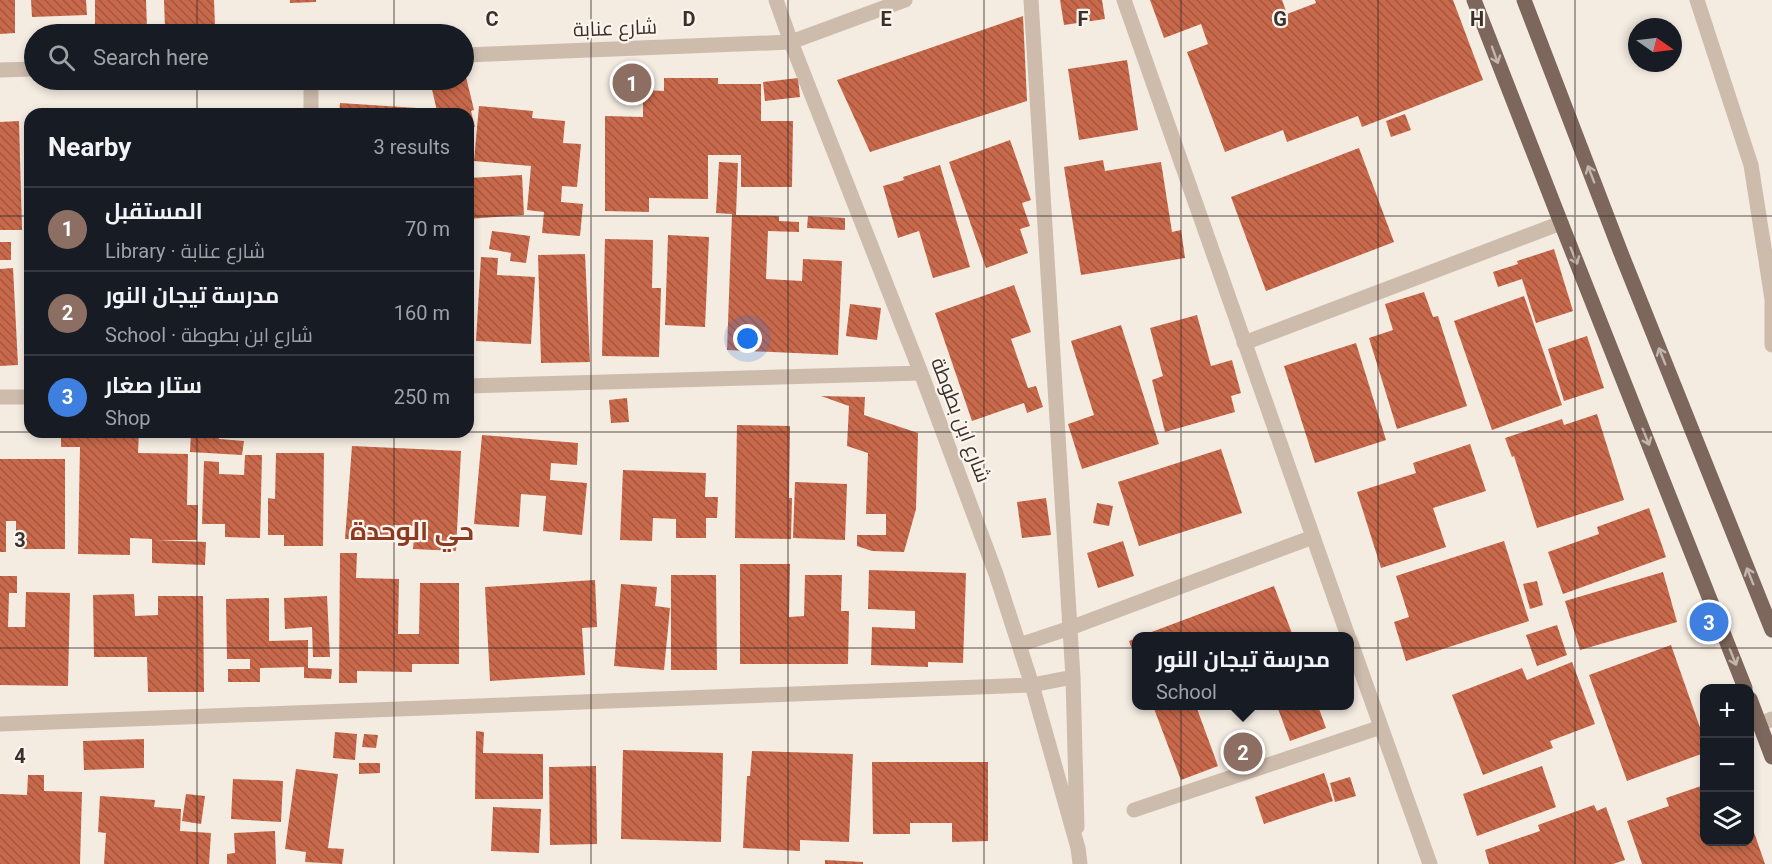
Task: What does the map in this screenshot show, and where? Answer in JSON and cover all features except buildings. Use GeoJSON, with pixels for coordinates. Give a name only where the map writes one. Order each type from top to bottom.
{"type":"FeatureCollection","features":[{"type":"Feature","properties":{"kind":"main road"},"geometry":{"type":"LineString","coordinates":[[1474,0],[1743,684]]}},
{"type":"Feature","properties":{"kind":"main road"},"geometry":{"type":"LineString","coordinates":[[1524,0],[1772,630]]}},
{"type":"Feature","properties":{"kind":"main road"},"geometry":{"type":"LineString","coordinates":[[1754,705],[1766,721],[1772,757]]}},
{"type":"Feature","properties":{"kind":"street","name":"شارع ابن بطوطة"},"geometry":{"type":"LineString","coordinates":[[776,0],[921,373],[996,574],[1032,685],[1078,848],[1080,864]]}},
{"type":"Feature","properties":{"kind":"street","name":"شارع عنابة"},"geometry":{"type":"LineString","coordinates":[[474,55],[791,42],[905,0]]}},
{"type":"Feature","properties":{"kind":"street"},"geometry":{"type":"LineString","coordinates":[[1031,0],[1070,628],[1078,848]]}},
{"type":"Feature","properties":{"kind":"street"},"geometry":{"type":"LineString","coordinates":[[1124,0],[1347,632]]}},
{"type":"Feature","properties":{"kind":"street"},"geometry":{"type":"LineString","coordinates":[[1696,0],[1751,165],[1772,299],[1772,345]]}},
{"type":"Feature","properties":{"kind":"street"},"geometry":{"type":"LineString","coordinates":[[0,70],[24,69]]}},
{"type":"Feature","properties":{"kind":"street"},"geometry":{"type":"LineString","coordinates":[[311,90],[311,108]]}},
{"type":"Feature","properties":{"kind":"street"},"geometry":{"type":"LineString","coordinates":[[1244,342],[1561,223]]}},
{"type":"Feature","properties":{"kind":"street"},"geometry":{"type":"LineString","coordinates":[[474,386],[921,373]]}},
{"type":"Feature","properties":{"kind":"street"},"geometry":{"type":"LineString","coordinates":[[0,397],[24,397]]}},
{"type":"Feature","properties":{"kind":"street"},"geometry":{"type":"LineString","coordinates":[[1019,645],[1313,537]]}},
{"type":"Feature","properties":{"kind":"street"},"geometry":{"type":"LineString","coordinates":[[1354,652],[1430,864]]}},
{"type":"Feature","properties":{"kind":"street"},"geometry":{"type":"LineString","coordinates":[[0,724],[1032,685],[1072,677]]}},
{"type":"Feature","properties":{"kind":"street"},"geometry":{"type":"LineString","coordinates":[[1134,810],[1381,727]]}},
{"type":"Feature","properties":{"kind":"place","name":"المستقبل"},"geometry":{"type":"Point","coordinates":[632,83]}},
{"type":"Feature","properties":{"kind":"place","name":"ستار صغار"},"geometry":{"type":"Point","coordinates":[1709,622]}},
{"type":"Feature","properties":{"kind":"place","name":"مدرسة تيجان النور"},"geometry":{"type":"Point","coordinates":[1243,752]}},
{"type":"Feature","properties":{"kind":"district","name":"حي الوحدة"},"geometry":{"type":"Point","coordinates":[412,531]}}]}
